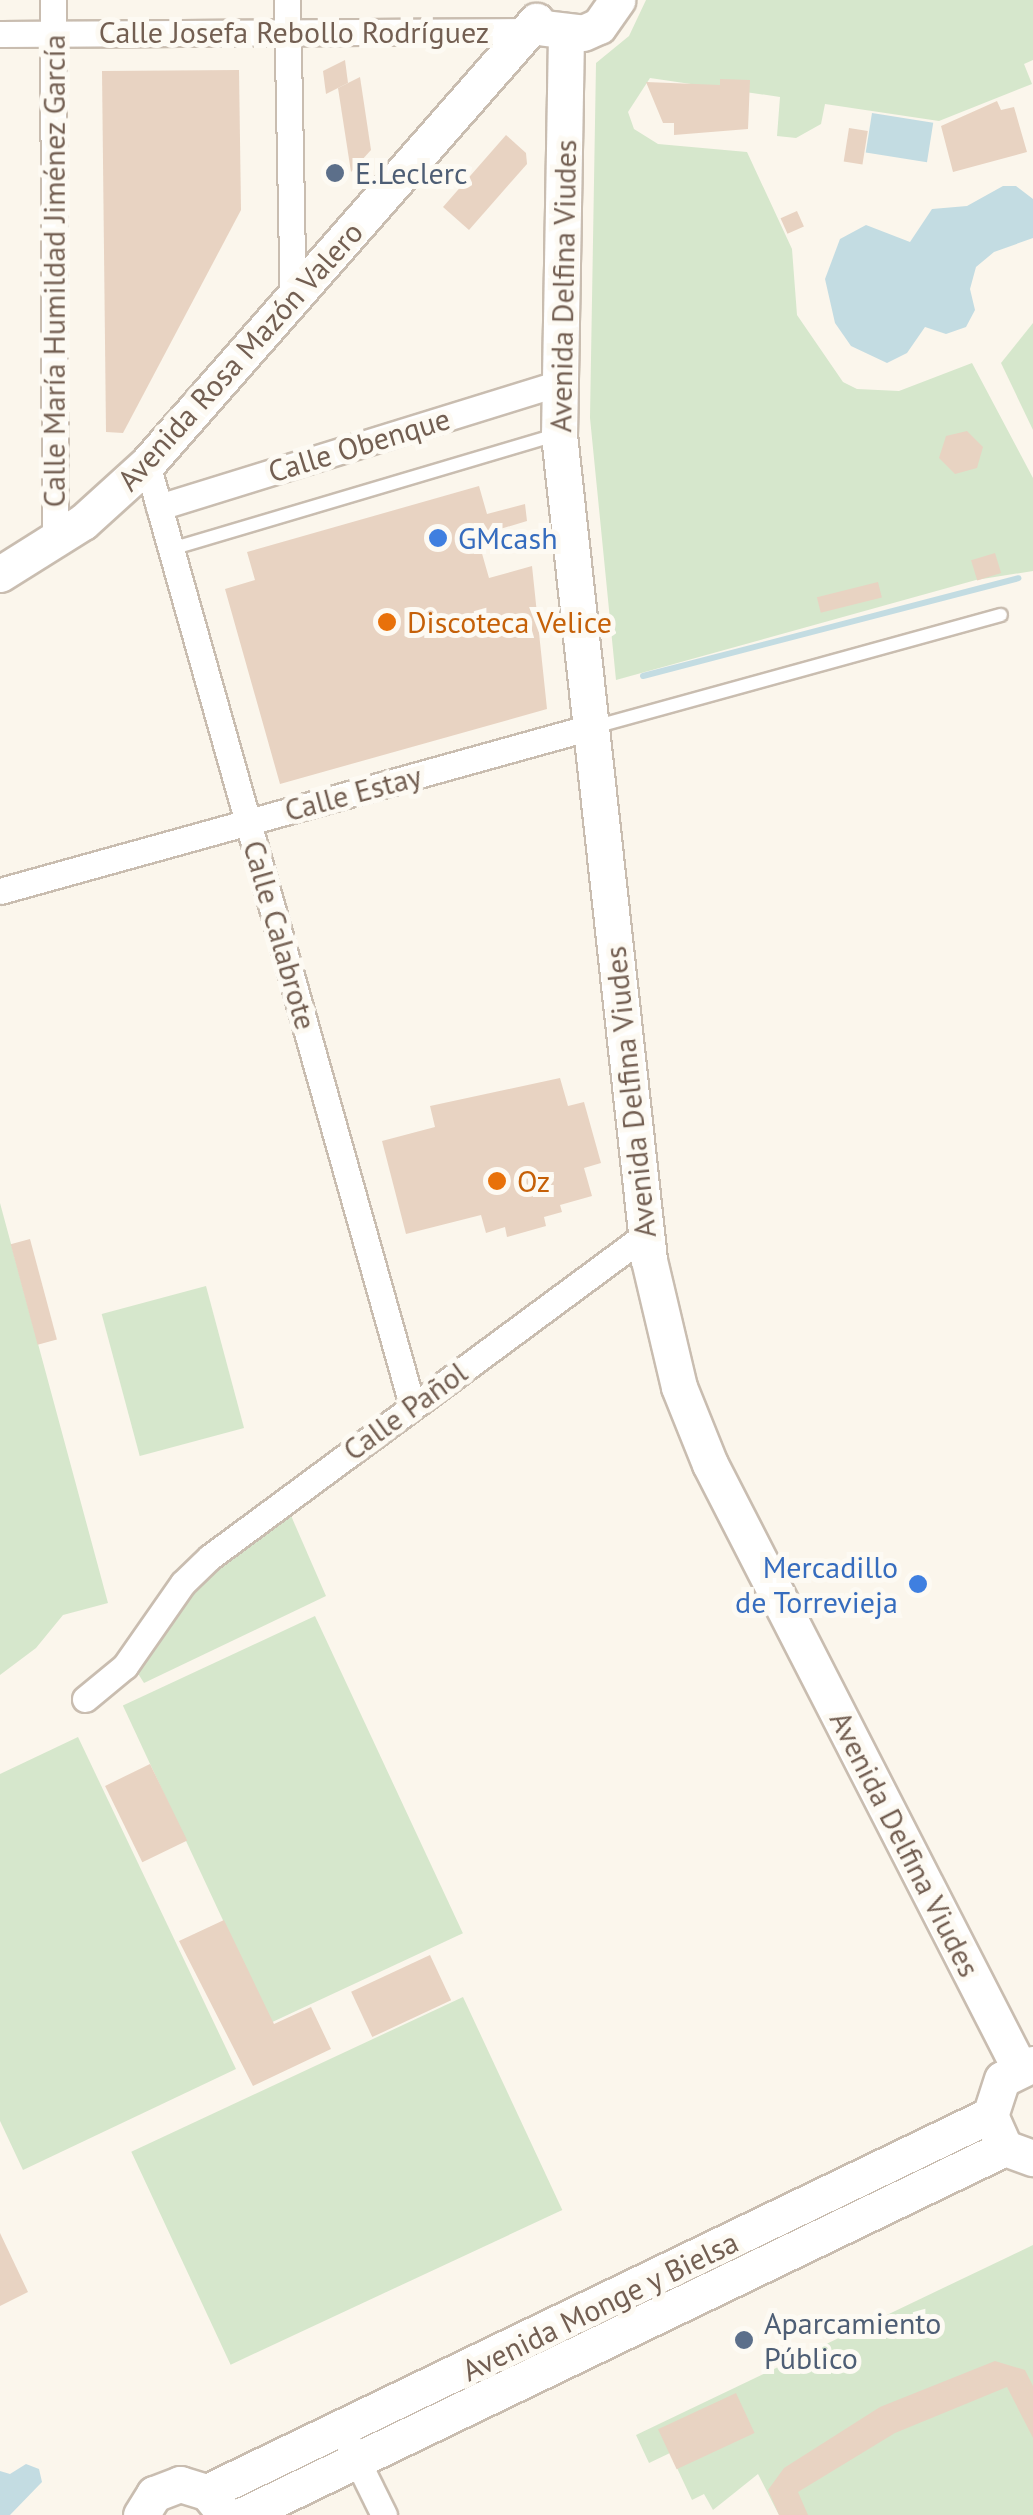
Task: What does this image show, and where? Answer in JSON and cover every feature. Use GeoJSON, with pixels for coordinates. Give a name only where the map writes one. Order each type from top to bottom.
{"type":"FeatureCollection","features":[{"type":"Feature","properties":{"kind":"street","name":"Calle María Humildad Jiménez García"},"geometry":{"type":"LineString","coordinates":[[53,0],[55,542]]}},
{"type":"Feature","properties":{"kind":"street"},"geometry":{"type":"LineString","coordinates":[[287,0],[292,300]]}},
{"type":"Feature","properties":{"kind":"street"},"geometry":{"type":"LineString","coordinates":[[538,22],[599,26],[618,0]]}},
{"type":"Feature","properties":{"kind":"street","name":"Calle Josefa Rebollo Rodríguez"},"geometry":{"type":"LineString","coordinates":[[0,34],[287,32],[538,22]]}},
{"type":"Feature","properties":{"kind":"street","name":"Avenida Rosa Mazón Valero"},"geometry":{"type":"LineString","coordinates":[[0,574],[55,542],[147,464],[538,22]]}},
{"type":"Feature","properties":{"kind":"street","name":"Avenida Delfina Viudes"},"geometry":{"type":"LineString","coordinates":[[538,22],[559,434],[644,1236],[690,1421],[1026,2066]]}},
{"type":"Feature","properties":{"kind":"street","name":"Calle Obenque"},"geometry":{"type":"LineString","coordinates":[[159,507],[559,384]]}},
{"type":"Feature","properties":{"kind":"street","name":"Calle Calabrote"},"geometry":{"type":"LineString","coordinates":[[147,464],[412,1406]]}},
{"type":"Feature","properties":{"kind":"street","name":"Calle Estay"},"geometry":{"type":"LineString","coordinates":[[0,891],[591,727]]}},
{"type":"Feature","properties":{"kind":"street","name":"Calle Pañol"},"geometry":{"type":"LineString","coordinates":[[85,1700],[138,1650],[163,1589],[644,1236]]}},
{"type":"Feature","properties":{"kind":"street"},"geometry":{"type":"LineString","coordinates":[[1019,2153],[990,2115],[996,2087],[1026,2066]]}},
{"type":"Feature","properties":{"kind":"street","name":"Avenida Monge y Bielsa"},"geometry":{"type":"LineString","coordinates":[[242,2515],[350,2444],[990,2115]]}},
{"type":"Feature","properties":{"kind":"street","name":"Avenida Monge y Bielsa"},"geometry":{"type":"LineString","coordinates":[[215,2504],[1019,2153]]}},
{"type":"Feature","properties":{"kind":"street"},"geometry":{"type":"LineString","coordinates":[[350,2444],[384,2515]]}},
{"type":"Feature","properties":{"kind":"street"},"geometry":{"type":"LineString","coordinates":[[141,2515],[147,2501],[170,2485],[215,2504]]}},
{"type":"Feature","properties":{"kind":"lane"},"geometry":{"type":"LineString","coordinates":[[171,549],[559,434]]}},
{"type":"Feature","properties":{"kind":"lane"},"geometry":{"type":"LineString","coordinates":[[591,727],[1001,616]]}},
{"type":"Feature","properties":{"kind":"green space"},"geometry":{"type":"Polygon","coordinates":[[[646,0],[1033,0],[1033,60],[1024,64],[1032,84],[939,121],[825,104],[821,124],[796,138],[777,136],[780,97],[650,78],[628,112],[634,129],[658,144],[747,152],[792,249],[797,315],[843,382],[857,389],[899,391],[972,363],[1033,478],[1033,571],[976,580],[616,680],[590,418],[596,63],[629,36],[646,0]]]}},
{"type":"Feature","properties":{"kind":"green space"},"geometry":{"type":"Polygon","coordinates":[[[1033,323],[1033,430],[1001,363],[1033,323]]]}},
{"type":"Feature","properties":{"kind":"green space"},"geometry":{"type":"Polygon","coordinates":[[[0,1203],[108,1603],[63,1615],[36,1648],[0,1675],[0,1203]]]}},
{"type":"Feature","properties":{"kind":"green space"},"geometry":{"type":"Polygon","coordinates":[[[206,1286],[244,1428],[140,1456],[102,1314],[206,1286]]]}},
{"type":"Feature","properties":{"kind":"green space"},"geometry":{"type":"Polygon","coordinates":[[[289,1511],[326,1596],[144,1683],[137,1672],[205,1575],[289,1511]]]}},
{"type":"Feature","properties":{"kind":"green space"},"geometry":{"type":"Polygon","coordinates":[[[315,1616],[463,1933],[271,2023],[123,1706],[315,1616]]]}},
{"type":"Feature","properties":{"kind":"green space"},"geometry":{"type":"Polygon","coordinates":[[[78,1737],[236,2069],[23,2170],[0,2121],[0,1774],[78,1737]]]}},
{"type":"Feature","properties":{"kind":"green space"},"geometry":{"type":"Polygon","coordinates":[[[463,1997],[562,2210],[231,2365],[131,2152],[463,1997]]]}},
{"type":"Feature","properties":{"kind":"green space"},"geometry":{"type":"Polygon","coordinates":[[[1033,2245],[1033,2515],[779,2515],[758,2474],[713,2510],[704,2494],[692,2500],[670,2453],[649,2463],[636,2435],[1033,2245]]]}},
{"type":"Feature","properties":{"kind":"water"},"geometry":{"type":"Polygon","coordinates":[[[872,113],[933,123],[927,162],[866,153],[872,113]]]}},
{"type":"Feature","properties":{"kind":"water"},"geometry":{"type":"Polygon","coordinates":[[[1003,186],[1016,186],[1033,199],[1033,238],[994,252],[976,267],[970,289],[975,310],[966,327],[946,334],[925,327],[907,353],[887,363],[851,346],[835,323],[825,279],[840,239],[866,225],[910,242],[932,209],[967,206],[1003,186]]]}},
{"type":"Feature","properties":{"kind":"water"},"geometry":{"type":"Polygon","coordinates":[[[26,2464],[39,2469],[42,2482],[10,2515],[0,2515],[0,2471],[10,2474],[26,2464]]]}},
{"type":"Feature","properties":{"kind":"building"},"geometry":{"type":"Polygon","coordinates":[[[345,60],[348,83],[326,94],[323,71],[345,60]]]}},
{"type":"Feature","properties":{"kind":"building"},"geometry":{"type":"Polygon","coordinates":[[[239,70],[241,210],[123,433],[106,432],[102,71],[239,70]]]}},
{"type":"Feature","properties":{"kind":"building"},"geometry":{"type":"Polygon","coordinates":[[[360,77],[371,150],[351,172],[338,88],[360,77]]]}},
{"type":"Feature","properties":{"kind":"building"},"geometry":{"type":"Polygon","coordinates":[[[720,79],[750,80],[748,129],[674,135],[674,123],[663,123],[646,82],[720,85],[720,79]]]}},
{"type":"Feature","properties":{"kind":"building"},"geometry":{"type":"Polygon","coordinates":[[[997,101],[1001,110],[1014,107],[1027,152],[953,172],[941,126],[997,101]]]}},
{"type":"Feature","properties":{"kind":"building"},"geometry":{"type":"Polygon","coordinates":[[[849,128],[868,131],[862,165],[844,162],[849,128]]]}},
{"type":"Feature","properties":{"kind":"building"},"geometry":{"type":"Polygon","coordinates":[[[506,135],[526,153],[527,164],[469,230],[443,207],[506,135]]]}},
{"type":"Feature","properties":{"kind":"building"},"geometry":{"type":"Polygon","coordinates":[[[797,211],[804,227],[787,234],[781,218],[797,211]]]}},
{"type":"Feature","properties":{"kind":"building"},"geometry":{"type":"Polygon","coordinates":[[[967,431],[983,447],[977,468],[955,474],[939,458],[946,436],[967,431]]]}},
{"type":"Feature","properties":{"kind":"building","name":"Discoteca Velice"},"geometry":{"type":"Polygon","coordinates":[[[479,486],[487,514],[525,504],[527,521],[477,536],[489,578],[532,566],[547,709],[280,784],[225,589],[255,580],[247,552],[479,486]]]}},
{"type":"Feature","properties":{"kind":"building"},"geometry":{"type":"Polygon","coordinates":[[[995,553],[1001,573],[977,580],[971,560],[995,553]]]}},
{"type":"Feature","properties":{"kind":"building"},"geometry":{"type":"Polygon","coordinates":[[[878,582],[882,598],[821,613],[817,597],[878,582]]]}},
{"type":"Feature","properties":{"kind":"building"},"geometry":{"type":"Polygon","coordinates":[[[560,1078],[568,1106],[584,1102],[601,1163],[584,1168],[592,1196],[560,1205],[562,1212],[544,1217],[546,1226],[507,1237],[505,1227],[486,1233],[481,1215],[406,1234],[382,1141],[435,1127],[430,1106],[560,1078]]]}},
{"type":"Feature","properties":{"kind":"building"},"geometry":{"type":"Polygon","coordinates":[[[30,1239],[57,1339],[38,1345],[11,1244],[30,1239]]]}},
{"type":"Feature","properties":{"kind":"building"},"geometry":{"type":"Polygon","coordinates":[[[150,1764],[187,1840],[142,1862],[105,1786],[150,1764]]]}},
{"type":"Feature","properties":{"kind":"building"},"geometry":{"type":"Polygon","coordinates":[[[224,1920],[274,2024],[311,2007],[331,2049],[253,2086],[179,1941],[224,1920]]]}},
{"type":"Feature","properties":{"kind":"building"},"geometry":{"type":"Polygon","coordinates":[[[430,1955],[451,2000],[372,2037],[351,1992],[430,1955]]]}},
{"type":"Feature","properties":{"kind":"building"},"geometry":{"type":"Polygon","coordinates":[[[0,2233],[28,2292],[0,2306],[0,2233]]]}},
{"type":"Feature","properties":{"kind":"building"},"geometry":{"type":"Polygon","coordinates":[[[995,2361],[1025,2370],[1033,2386],[1033,2438],[1007,2387],[895,2433],[798,2492],[808,2515],[779,2515],[768,2490],[784,2468],[880,2407],[995,2361]]]}},
{"type":"Feature","properties":{"kind":"building"},"geometry":{"type":"Polygon","coordinates":[[[736,2393],[755,2433],[677,2469],[658,2429],[736,2393]]]}},
{"type":"Feature","properties":{"kind":"waterway"},"geometry":{"type":"LineString","coordinates":[[643,676],[1018,578]]}},
{"type":"Feature","properties":{"kind":"place","name":"E.Leclerc"},"geometry":{"type":"Point","coordinates":[335,173]}},
{"type":"Feature","properties":{"kind":"place","name":"GMcash"},"geometry":{"type":"Point","coordinates":[438,538]}},
{"type":"Feature","properties":{"kind":"place","name":"Discoteca Velice"},"geometry":{"type":"Point","coordinates":[387,622]}},
{"type":"Feature","properties":{"kind":"place","name":"Oz"},"geometry":{"type":"Point","coordinates":[497,1181]}},
{"type":"Feature","properties":{"kind":"place","name":"Mercadillo de Torrevieja"},"geometry":{"type":"Point","coordinates":[918,1584]}},
{"type":"Feature","properties":{"kind":"place","name":"Aparcamiento Público"},"geometry":{"type":"Point","coordinates":[744,2340]}}]}
